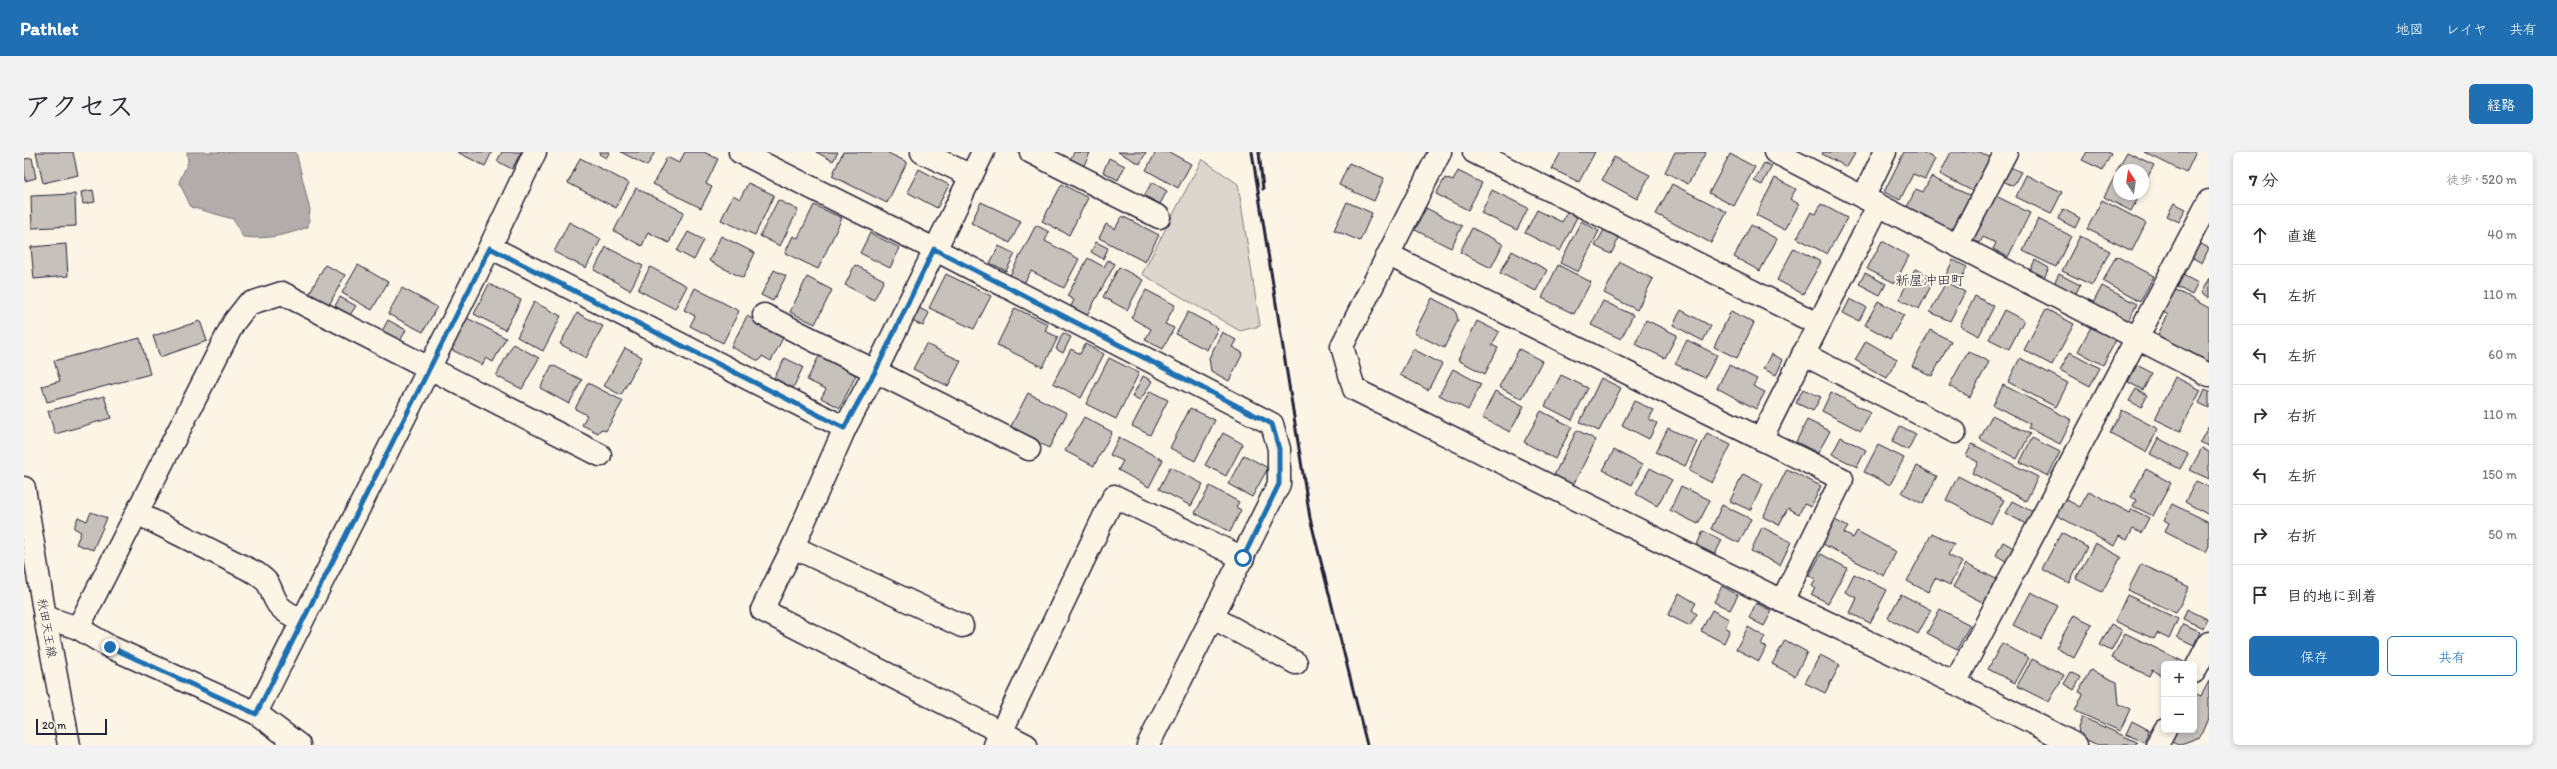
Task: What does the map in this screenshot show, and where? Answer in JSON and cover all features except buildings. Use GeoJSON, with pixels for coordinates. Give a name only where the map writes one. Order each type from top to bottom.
{"type":"FeatureCollection","features":[{"type":"Feature","properties":{"kind":"street"},"geometry":{"type":"LineString","coordinates":[[256,714],[427,369],[490,248],[535,152]]}},
{"type":"Feature","properties":{"kind":"street"},"geometry":{"type":"LineString","coordinates":[[740,152],[934,249],[1272,424],[1279,449],[1279,484],[1148,745]]}},
{"type":"Feature","properties":{"kind":"street"},"geometry":{"type":"LineString","coordinates":[[922,152],[971,176]]}},
{"type":"Feature","properties":{"kind":"street"},"geometry":{"type":"LineString","coordinates":[[983,152],[934,249],[876,370],[844,428],[793,547],[762,610],[999,738],[1026,745]]}},
{"type":"Feature","properties":{"kind":"street"},"geometry":{"type":"LineString","coordinates":[[1031,152],[1159,217]]}},
{"type":"Feature","properties":{"kind":"street"},"geometry":{"type":"LineString","coordinates":[[1440,152],[1342,346],[1354,390],[1782,601],[1955,683],[2076,745]]}},
{"type":"Feature","properties":{"kind":"street"},"geometry":{"type":"LineString","coordinates":[[1474,152],[1818,324]]}},
{"type":"Feature","properties":{"kind":"street"},"geometry":{"type":"LineString","coordinates":[[1775,152],[1958,244],[2209,375]]}},
{"type":"Feature","properties":{"kind":"street"},"geometry":{"type":"LineString","coordinates":[[1761,440],[1818,324],[1871,201],[1885,152]]}},
{"type":"Feature","properties":{"kind":"street"},"geometry":{"type":"LineString","coordinates":[[1958,244],[2006,152]]}},
{"type":"Feature","properties":{"kind":"street"},"geometry":{"type":"LineString","coordinates":[[1955,683],[2209,201]]}},
{"type":"Feature","properties":{"kind":"street"},"geometry":{"type":"LineString","coordinates":[[490,248],[844,428]]}},
{"type":"Feature","properties":{"kind":"street"},"geometry":{"type":"LineString","coordinates":[[1389,255],[1842,479],[1782,601]]}},
{"type":"Feature","properties":{"kind":"street"},"geometry":{"type":"LineString","coordinates":[[78,628],[234,322],[248,304],[282,293],[427,369],[600,455]]}},
{"type":"Feature","properties":{"kind":"street"},"geometry":{"type":"LineString","coordinates":[[764,315],[876,370],[1029,449]]}},
{"type":"Feature","properties":{"kind":"street"},"geometry":{"type":"LineString","coordinates":[[1803,354],[1955,432]]}},
{"type":"Feature","properties":{"kind":"street","name":"秋田天王線"},"geometry":{"type":"LineString","coordinates":[[24,488],[45,617],[69,745]]}},
{"type":"Feature","properties":{"kind":"street"},"geometry":{"type":"LineString","coordinates":[[999,738],[1114,496],[1243,558]]}},
{"type":"Feature","properties":{"kind":"street"},"geometry":{"type":"LineString","coordinates":[[137,513],[256,573],[271,584],[276,602],[284,610],[302,620]]}},
{"type":"Feature","properties":{"kind":"street"},"geometry":{"type":"LineString","coordinates":[[793,547],[962,626]]}},
{"type":"Feature","properties":{"kind":"street"},"geometry":{"type":"LineString","coordinates":[[45,617],[78,628],[110,647],[256,714],[299,745]]}},
{"type":"Feature","properties":{"kind":"street"},"geometry":{"type":"LineString","coordinates":[[1212,617],[1296,663]]}},
{"type":"Feature","properties":{"kind":"street"},"geometry":{"type":"LineString","coordinates":[[2197,666],[2209,643]]}},
{"type":"Feature","properties":{"kind":"street"},"geometry":{"type":"LineString","coordinates":[[2157,745],[2163,733]]}},
{"type":"Feature","properties":{"kind":"shaded area"},"geometry":{"type":"Polygon","coordinates":[[[187,152],[296,152],[310,210],[308,227],[276,236],[260,238],[243,237],[233,219],[191,207],[179,182],[188,162],[187,152]]]}},
{"type":"Feature","properties":{"kind":"shaded area"},"geometry":{"type":"Polygon","coordinates":[[[1202,159],[1238,184],[1260,326],[1240,331],[1142,274],[1202,159]]]}},
{"type":"Feature","properties":{"kind":"railway"},"geometry":{"type":"LineString","coordinates":[[1252,152],[1310,518],[1367,745]]}},
{"type":"Feature","properties":{"kind":"railway"},"geometry":{"type":"LineString","coordinates":[[1259,152],[1263,189]]}},
{"type":"Feature","properties":{"kind":"district","name":"新屋沖田町"},"geometry":{"type":"Point","coordinates":[1930,280]}},
{"type":"Feature","properties":{"kind":"route"},"geometry":{"type":"LineString","coordinates":[[110,647],[256,714],[427,369],[490,248],[844,428],[876,370],[934,249],[1272,424],[1279,449],[1279,484],[1243,558]]}}]}
